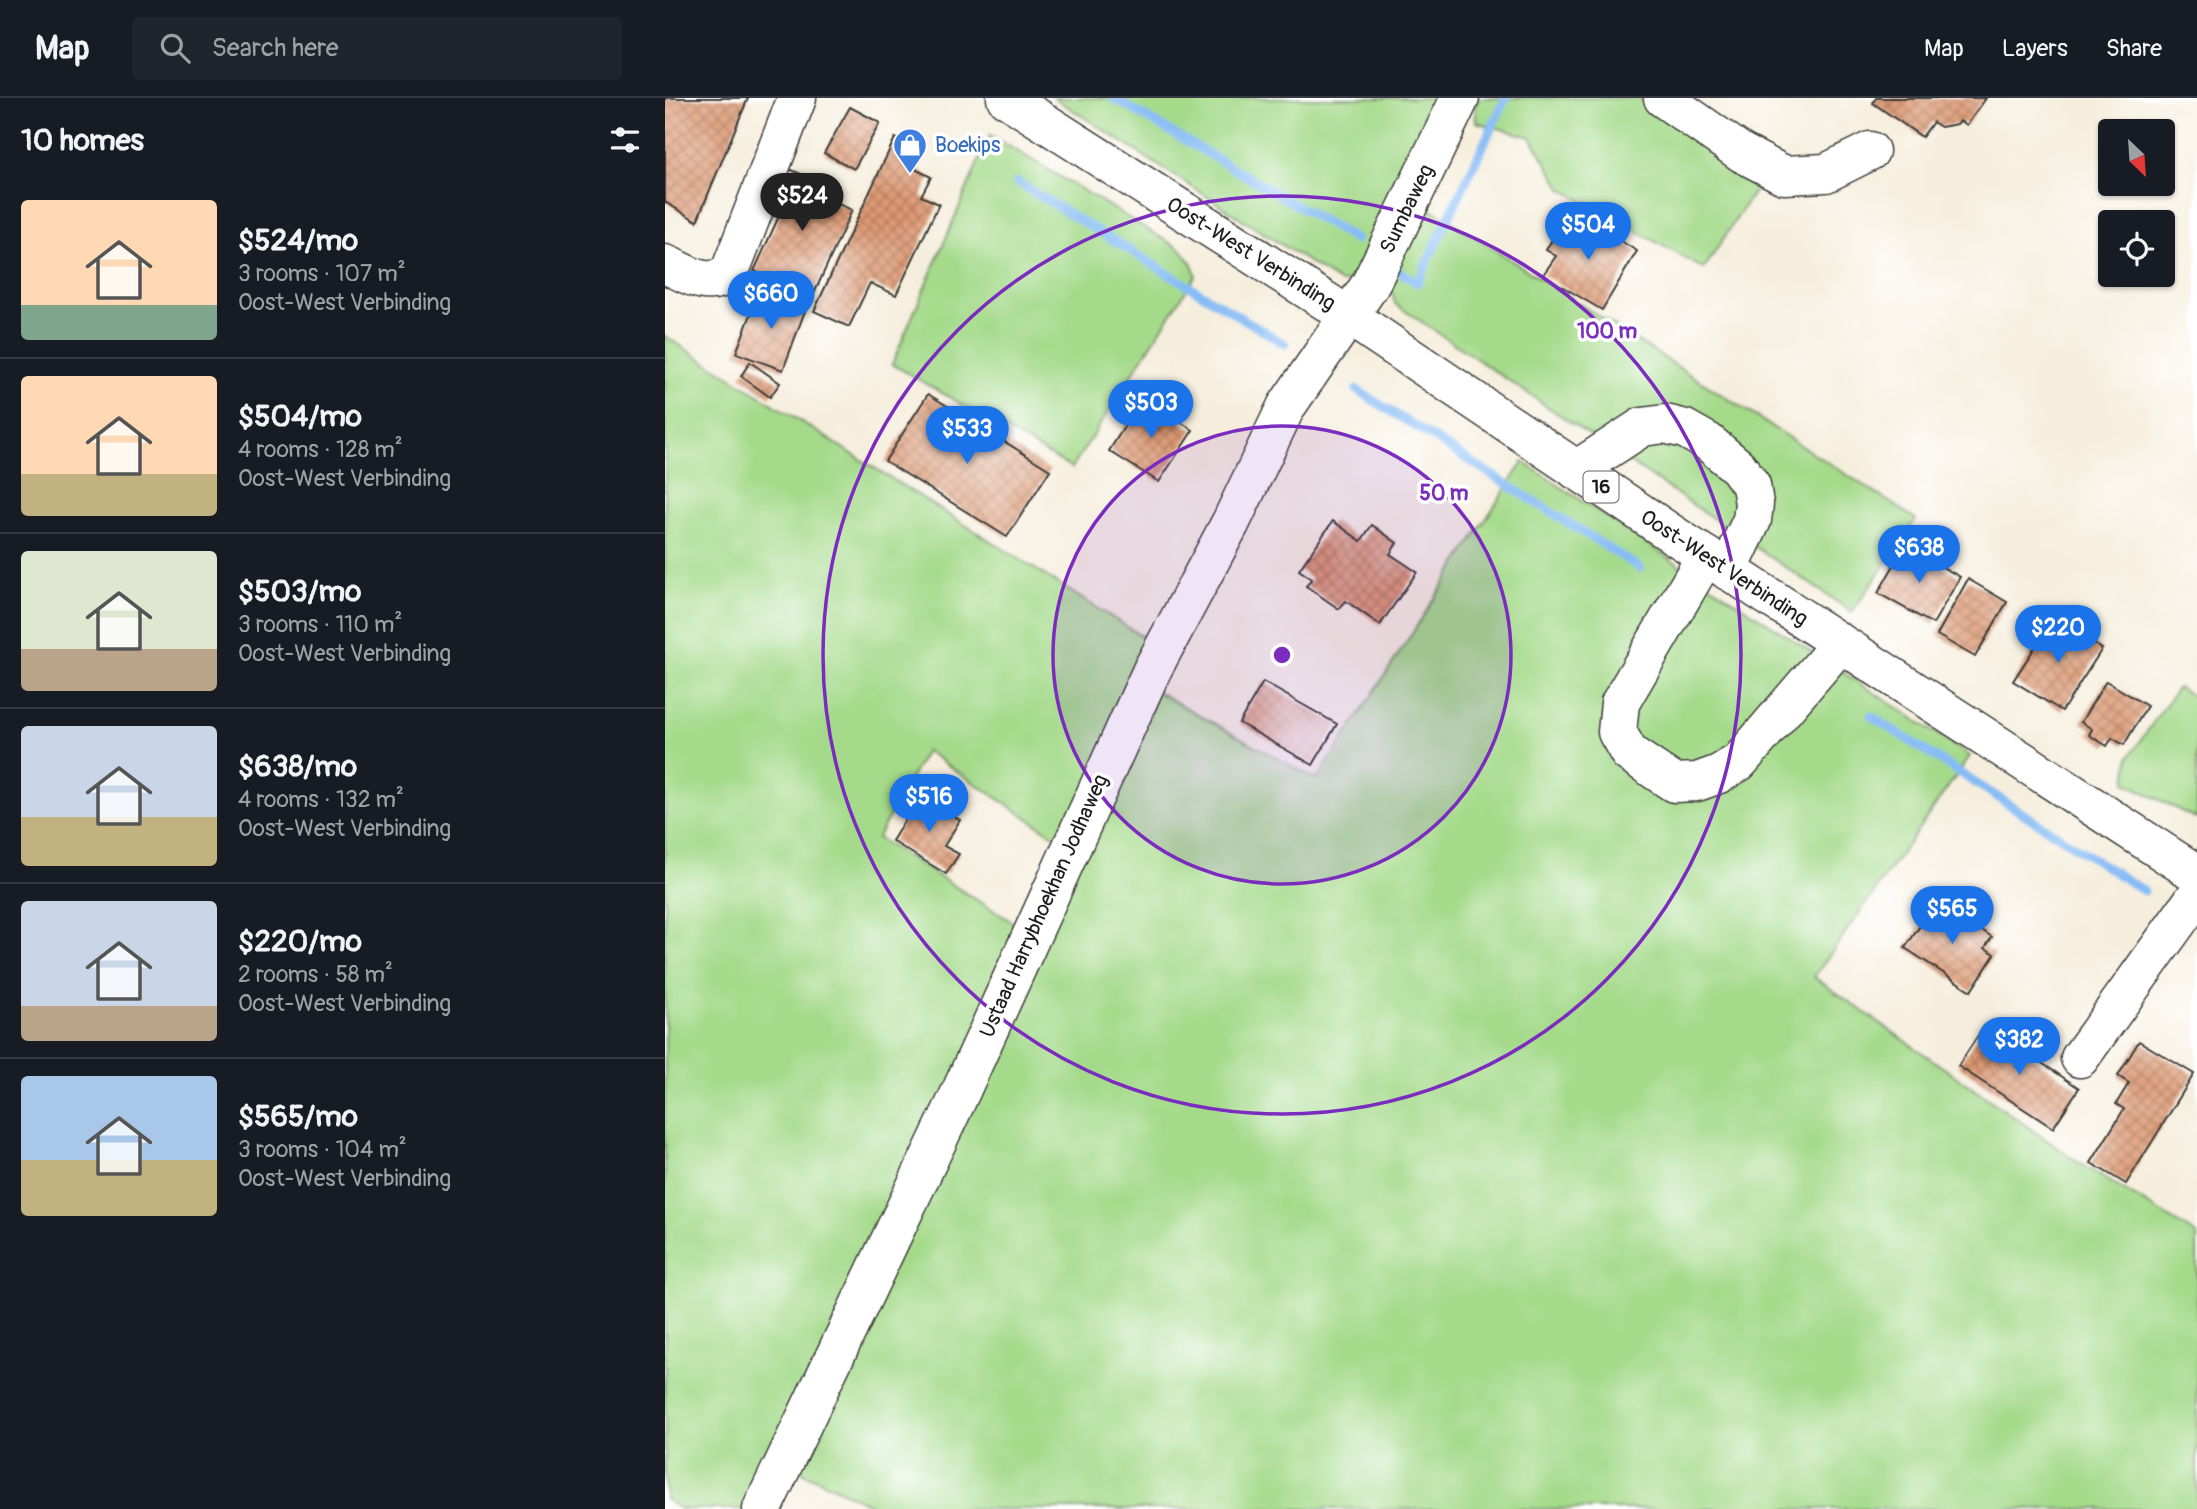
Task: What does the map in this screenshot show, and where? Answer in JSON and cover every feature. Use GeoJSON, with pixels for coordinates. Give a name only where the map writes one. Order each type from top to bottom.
{"type":"FeatureCollection","features":[{"type":"Feature","properties":{"kind":"main road"},"geometry":{"type":"LineString","coordinates":[[665,264],[710,283],[730,274],[797,98]]}},
{"type":"Feature","properties":{"kind":"main road","name":"Oost-West Verbinding"},"geometry":{"type":"LineString","coordinates":[[1006,98],[1349,316],[1717,564],[2197,874]]}},
{"type":"Feature","properties":{"kind":"main road","name":"Sumbaweg"},"geometry":{"type":"LineString","coordinates":[[1349,316],[1370,285],[1460,98]]}},
{"type":"Feature","properties":{"kind":"main road"},"geometry":{"type":"LineString","coordinates":[[1663,98],[1742,153],[1784,175],[1826,173],[1870,151]]}},
{"type":"Feature","properties":{"kind":"main road","name":"Ustaad Harrybhoekhan Jodhaweg"},"geometry":{"type":"LineString","coordinates":[[762,1509],[956,1102],[1151,670],[1231,522],[1286,407],[1349,316]]}},
{"type":"Feature","properties":{"kind":"main road"},"geometry":{"type":"LineString","coordinates":[[1576,470],[1642,427],[1665,424],[1685,429],[1708,442],[1738,467],[1751,485],[1754,504],[1752,520],[1717,564],[1620,704],[1617,732],[1629,753],[1674,783],[1697,782],[1720,774],[1739,762],[1840,644]]}},
{"type":"Feature","properties":{"kind":"main road"},"geometry":{"type":"LineString","coordinates":[[2080,1058],[2197,895]]}},
{"type":"Feature","properties":{"kind":"green space"},"geometry":{"type":"Polygon","coordinates":[[[1054,98],[1449,98],[1352,280],[1341,283],[1054,98]]]}},
{"type":"Feature","properties":{"kind":"green space"},"geometry":{"type":"Polygon","coordinates":[[[1479,98],[1638,98],[1760,182],[1704,269],[1562,189],[1531,137],[1476,122],[1475,106],[1479,98]]]}},
{"type":"Feature","properties":{"kind":"green space"},"geometry":{"type":"Polygon","coordinates":[[[990,135],[1182,250],[1196,275],[1072,468],[892,364],[990,135]]]}},
{"type":"Feature","properties":{"kind":"green space"},"geometry":{"type":"Polygon","coordinates":[[[1428,207],[1916,519],[1852,612],[1395,304],[1389,280],[1428,207]]]}},
{"type":"Feature","properties":{"kind":"green space"},"geometry":{"type":"Polygon","coordinates":[[[665,336],[1154,644],[1064,842],[926,751],[877,838],[1025,930],[752,1509],[680,1509],[665,1499],[665,336]]]}},
{"type":"Feature","properties":{"kind":"green space"},"geometry":{"type":"Polygon","coordinates":[[[1523,462],[1970,756],[1814,977],[2081,1164],[2197,1235],[2197,1509],[880,1509],[798,1470],[1154,690],[1317,780],[1523,462]]]}},
{"type":"Feature","properties":{"kind":"green space"},"geometry":{"type":"Polygon","coordinates":[[[2178,687],[2197,699],[2197,819],[2126,783],[2129,757],[2178,687]]]}},
{"type":"Feature","properties":{"kind":"building"},"geometry":{"type":"Polygon","coordinates":[[[665,98],[748,98],[697,221],[665,202],[665,98]]]}},
{"type":"Feature","properties":{"kind":"building"},"geometry":{"type":"Polygon","coordinates":[[[1876,98],[1986,98],[1967,125],[1960,121],[1941,127],[1933,122],[1922,137],[1873,103],[1876,98]]]}},
{"type":"Feature","properties":{"kind":"building"},"geometry":{"type":"Polygon","coordinates":[[[850,107],[880,123],[854,169],[824,153],[850,107]]]}},
{"type":"Feature","properties":{"kind":"building"},"geometry":{"type":"Polygon","coordinates":[[[895,138],[923,151],[915,169],[931,177],[921,196],[939,204],[896,295],[870,283],[849,327],[814,311],[895,138]]]}},
{"type":"Feature","properties":{"kind":"building"},"geometry":{"type":"Polygon","coordinates":[[[787,168],[826,185],[821,196],[852,210],[813,296],[754,271],[780,214],[768,209],[787,168]]]}},
{"type":"Feature","properties":{"kind":"building"},"geometry":{"type":"Polygon","coordinates":[[[1581,217],[1637,251],[1602,310],[1543,275],[1556,256],[1546,250],[1560,226],[1572,232],[1581,217]]]}},
{"type":"Feature","properties":{"kind":"building"},"geometry":{"type":"Polygon","coordinates":[[[760,291],[806,308],[783,370],[736,353],[760,291]]]}},
{"type":"Feature","properties":{"kind":"building"},"geometry":{"type":"Polygon","coordinates":[[[750,362],[780,383],[770,397],[741,376],[750,362]]]}},
{"type":"Feature","properties":{"kind":"building"},"geometry":{"type":"Polygon","coordinates":[[[928,394],[1050,470],[1007,537],[885,461],[928,394]]]}},
{"type":"Feature","properties":{"kind":"building"},"geometry":{"type":"Polygon","coordinates":[[[1142,398],[1193,430],[1159,482],[1109,451],[1142,398]]]}},
{"type":"Feature","properties":{"kind":"building"},"geometry":{"type":"Polygon","coordinates":[[[1333,521],[1361,541],[1372,525],[1397,543],[1390,554],[1417,572],[1380,625],[1346,601],[1339,609],[1306,586],[1312,579],[1299,570],[1333,521]]]}},
{"type":"Feature","properties":{"kind":"building"},"geometry":{"type":"Polygon","coordinates":[[[1905,546],[1960,577],[1933,624],[1878,593],[1905,546]]]}},
{"type":"Feature","properties":{"kind":"building"},"geometry":{"type":"Polygon","coordinates":[[[1968,579],[2007,602],[1975,657],[1937,635],[1968,579]]]}},
{"type":"Feature","properties":{"kind":"building"},"geometry":{"type":"Polygon","coordinates":[[[2054,618],[2102,649],[2062,711],[2013,681],[2054,618]]]}},
{"type":"Feature","properties":{"kind":"building"},"geometry":{"type":"Polygon","coordinates":[[[2106,681],[2147,706],[2124,745],[2112,738],[2107,746],[2089,735],[2092,729],[2081,722],[2106,681]]]}},
{"type":"Feature","properties":{"kind":"building"},"geometry":{"type":"Polygon","coordinates":[[[1263,682],[1337,724],[1313,765],[1239,723],[1263,682]]]}},
{"type":"Feature","properties":{"kind":"building"},"geometry":{"type":"Polygon","coordinates":[[[920,795],[960,820],[944,846],[959,854],[946,874],[892,841],[920,795]]]}},
{"type":"Feature","properties":{"kind":"building"},"geometry":{"type":"Polygon","coordinates":[[[1937,901],[1992,937],[1985,948],[1995,954],[1971,991],[1905,948],[1937,901]]]}},
{"type":"Feature","properties":{"kind":"building"},"geometry":{"type":"Polygon","coordinates":[[[1985,1025],[2079,1088],[2053,1128],[1958,1066],[1985,1025]]]}},
{"type":"Feature","properties":{"kind":"building"},"geometry":{"type":"Polygon","coordinates":[[[2139,1041],[2194,1074],[2126,1184],[2091,1163],[2124,1109],[2116,1104],[2129,1083],[2118,1076],[2139,1041]]]}},
{"type":"Feature","properties":{"kind":"waterway"},"geometry":{"type":"LineString","coordinates":[[1113,98],[1356,240]]}},
{"type":"Feature","properties":{"kind":"waterway"},"geometry":{"type":"LineString","coordinates":[[1397,270],[1417,283],[1506,98]]}},
{"type":"Feature","properties":{"kind":"waterway"},"geometry":{"type":"LineString","coordinates":[[1017,182],[1285,344]]}},
{"type":"Feature","properties":{"kind":"waterway"},"geometry":{"type":"LineString","coordinates":[[1357,390],[1640,568]]}},
{"type":"Feature","properties":{"kind":"waterway"},"geometry":{"type":"LineString","coordinates":[[1871,716],[2144,891]]}},
{"type":"Feature","properties":{"kind":"place","name":"Boekips"},"geometry":{"type":"Point","coordinates":[910,175]}}]}
